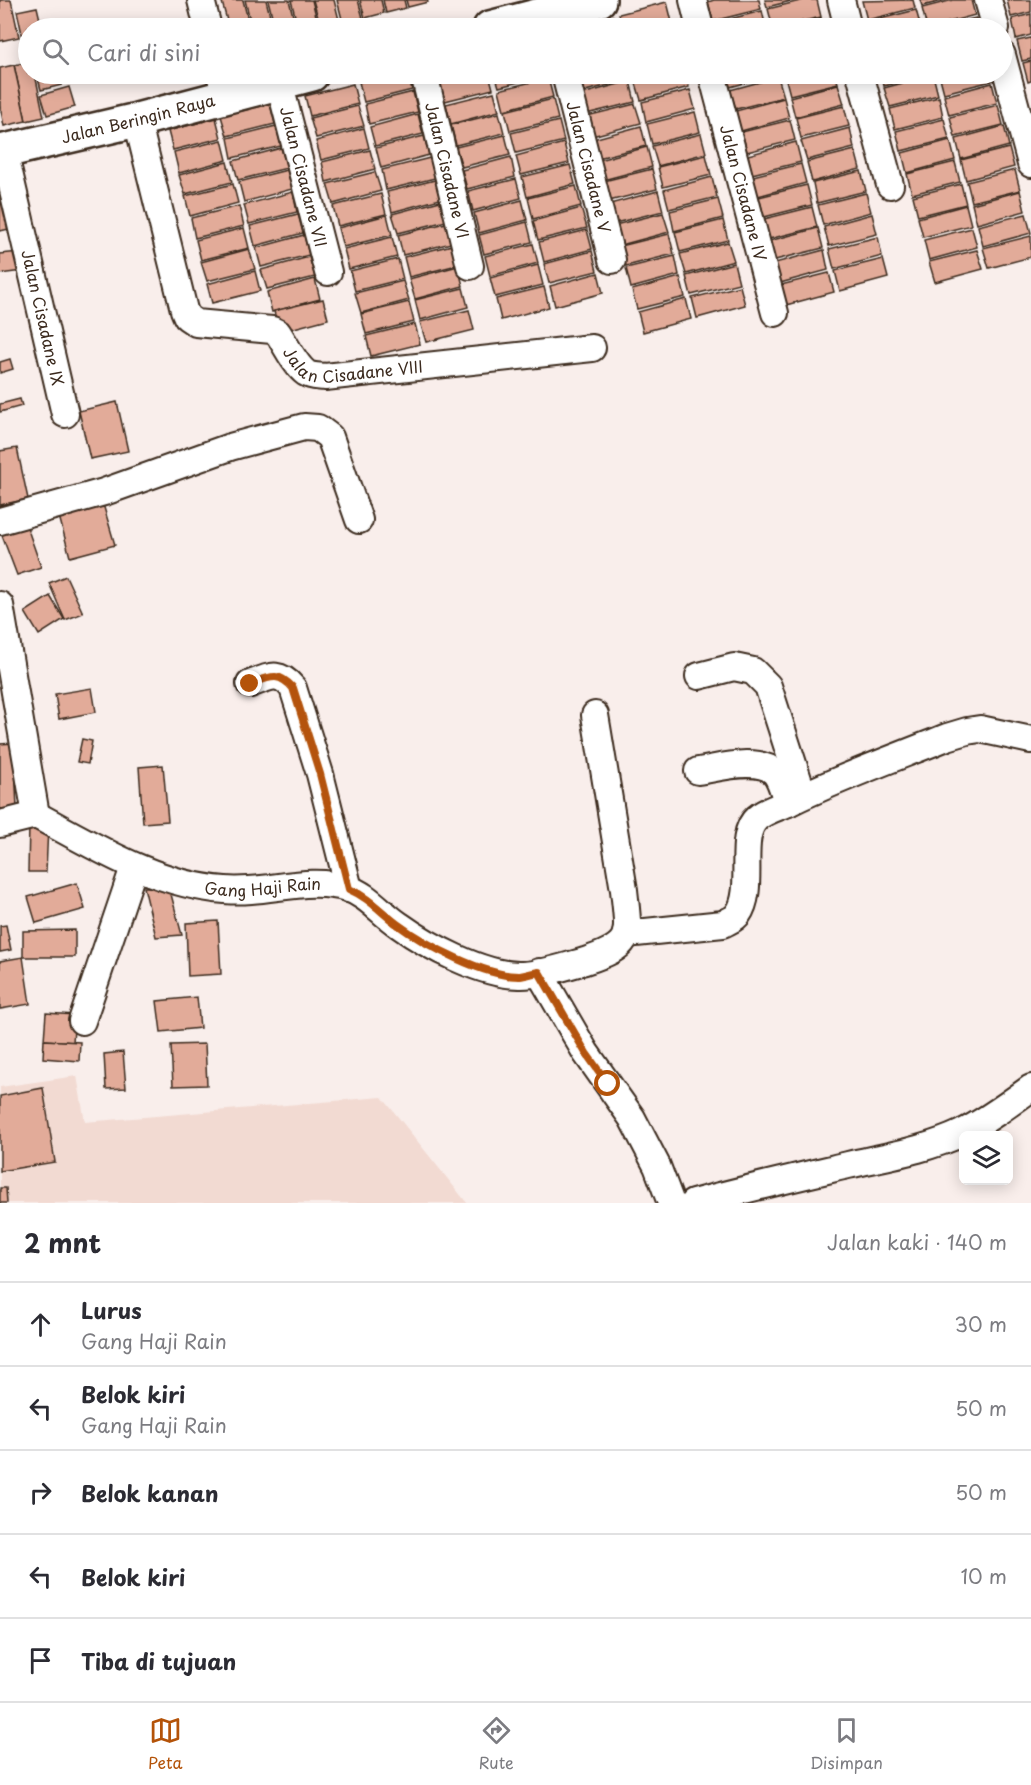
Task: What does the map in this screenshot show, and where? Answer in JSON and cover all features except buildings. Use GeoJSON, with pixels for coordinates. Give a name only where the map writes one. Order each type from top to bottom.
{"type":"FeatureCollection","features":[{"type":"Feature","properties":{"kind":"street"},"geometry":{"type":"LineString","coordinates":[[201,0],[206,18]]}},
{"type":"Feature","properties":{"kind":"street"},"geometry":{"type":"LineString","coordinates":[[557,18],[599,0]]}},
{"type":"Feature","properties":{"kind":"street"},"geometry":{"type":"LineString","coordinates":[[693,0],[698,18]]}},
{"type":"Feature","properties":{"kind":"street"},"geometry":{"type":"LineString","coordinates":[[841,0],[846,18]]}},
{"type":"Feature","properties":{"kind":"street"},"geometry":{"type":"LineString","coordinates":[[988,0],[993,18]]}},
{"type":"Feature","properties":{"kind":"street","name":"Jalan Beringin Raya"},"geometry":{"type":"LineString","coordinates":[[2,152],[137,120],[223,85],[242,84]]}},
{"type":"Feature","properties":{"kind":"street","name":"Jalan Cisadane VII"},"geometry":{"type":"LineString","coordinates":[[280,84],[328,272]]}},
{"type":"Feature","properties":{"kind":"street","name":"Jalan Cisadane VI"},"geometry":{"type":"LineString","coordinates":[[426,84],[470,266]]}},
{"type":"Feature","properties":{"kind":"street","name":"Jalan Cisadane V"},"geometry":{"type":"LineString","coordinates":[[568,84],[612,260]]}},
{"type":"Feature","properties":{"kind":"street","name":"Jalan Cisadane IV"},"geometry":{"type":"LineString","coordinates":[[715,84],[775,313]]}},
{"type":"Feature","properties":{"kind":"street"},"geometry":{"type":"LineString","coordinates":[[863,84],[890,185]]}},
{"type":"Feature","properties":{"kind":"street"},"geometry":{"type":"LineString","coordinates":[[1010,84],[1031,164]]}},
{"type":"Feature","properties":{"kind":"street","name":"Jalan Cisadane VIII"},"geometry":{"type":"LineString","coordinates":[[137,120],[184,310],[187,317],[196,323],[272,330],[278,333],[308,374],[325,377],[592,348]]}},
{"type":"Feature","properties":{"kind":"street","name":"Jalan Cisadane IX"},"geometry":{"type":"LineString","coordinates":[[2,152],[65,414]]}},
{"type":"Feature","properties":{"kind":"street"},"geometry":{"type":"LineString","coordinates":[[0,521],[104,492],[230,447],[304,427],[318,428],[330,437],[359,520]]}},
{"type":"Feature","properties":{"kind":"street"},"geometry":{"type":"LineString","coordinates":[[0,605],[36,816],[0,824]]}},
{"type":"Feature","properties":{"kind":"street"},"geometry":{"type":"LineString","coordinates":[[699,676],[734,667],[753,671],[768,686],[796,799]]}},
{"type":"Feature","properties":{"kind":"street"},"geometry":{"type":"LineString","coordinates":[[250,684],[273,676],[285,679],[293,688],[320,774],[349,889]]}},
{"type":"Feature","properties":{"kind":"street"},"geometry":{"type":"LineString","coordinates":[[595,715],[624,890],[627,916],[626,934],[723,924],[737,916],[745,902],[750,826],[757,818],[796,799],[947,737],[967,731],[989,730],[1031,741]]}},
{"type":"Feature","properties":{"kind":"street"},"geometry":{"type":"LineString","coordinates":[[698,771],[753,764],[766,765],[796,799]]}},
{"type":"Feature","properties":{"kind":"street","name":"Gang Haji Rain"},"geometry":{"type":"LineString","coordinates":[[36,816],[134,867],[176,881],[225,890],[325,883],[349,889],[362,895],[398,924],[429,944],[499,974],[521,976],[562,968],[614,950],[622,943],[626,934]]}},
{"type":"Feature","properties":{"kind":"street"},"geometry":{"type":"LineString","coordinates":[[82,1021],[134,867]]}},
{"type":"Feature","properties":{"kind":"street"},"geometry":{"type":"LineString","coordinates":[[539,972],[586,1053],[632,1118],[657,1166],[671,1203]]}},
{"type":"Feature","properties":{"kind":"street"},"geometry":{"type":"LineString","coordinates":[[693,1203],[907,1153],[963,1132],[1006,1107],[1031,1088]]}},
{"type":"Feature","properties":{"kind":"shaded area"},"geometry":{"type":"Polygon","coordinates":[[[77,1076],[85,1122],[382,1097],[467,1203],[0,1203],[0,1087],[77,1076]]]}},
{"type":"Feature","properties":{"kind":"route"},"geometry":{"type":"LineString","coordinates":[[250,684],[273,676],[285,679],[293,688],[320,774],[349,889],[362,895],[398,924],[429,944],[461,959],[499,974],[521,976],[539,972],[586,1053],[608,1084]]}}]}
